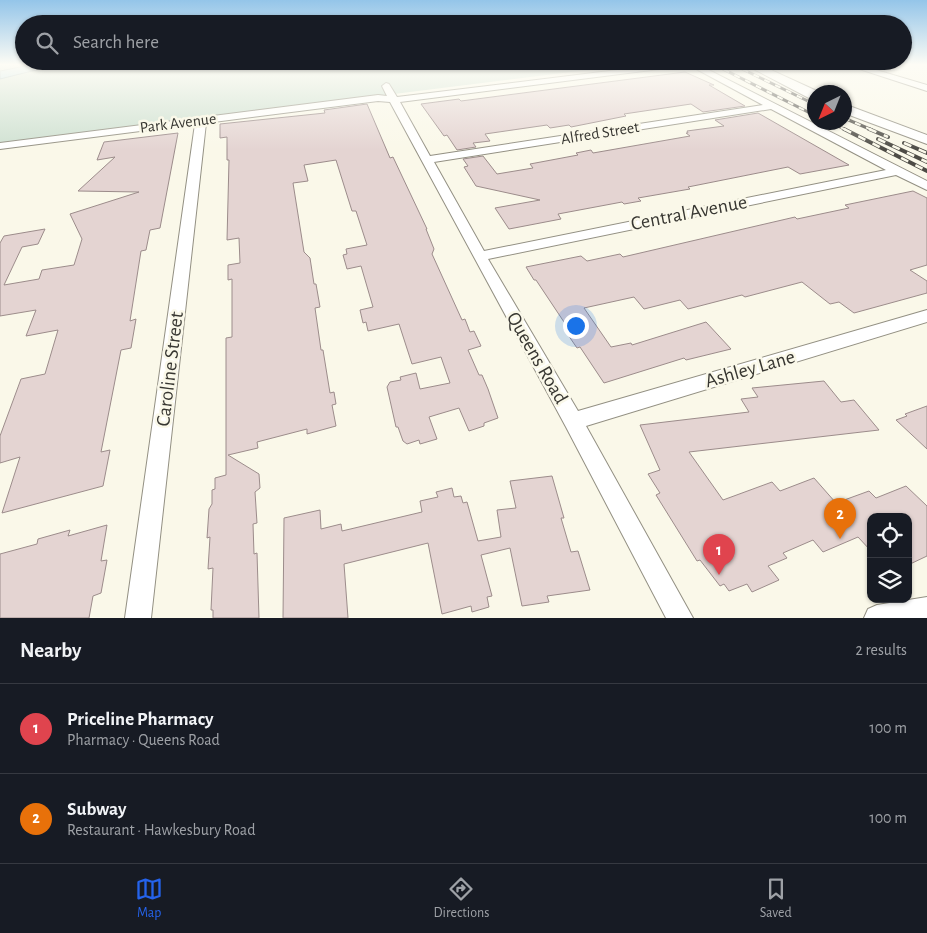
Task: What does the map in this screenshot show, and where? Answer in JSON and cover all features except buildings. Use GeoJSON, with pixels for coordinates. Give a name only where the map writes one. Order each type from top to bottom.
{"type":"FeatureCollection","features":[{"type":"Feature","properties":{"kind":"street","name":"Park Avenue"},"geometry":{"type":"LineString","coordinates":[[0,146],[378,98],[390,93]]}},
{"type":"Feature","properties":{"kind":"street","name":"Queens Road"},"geometry":{"type":"LineString","coordinates":[[390,93],[573,421],[680,618]]}},
{"type":"Feature","properties":{"kind":"street"},"geometry":{"type":"LineString","coordinates":[[748,93],[927,186]]}},
{"type":"Feature","properties":{"kind":"street","name":"Alfred Street"},"geometry":{"type":"LineString","coordinates":[[427,160],[774,106]]}},
{"type":"Feature","properties":{"kind":"street"},"geometry":{"type":"LineString","coordinates":[[852,111],[927,140]]}},
{"type":"Feature","properties":{"kind":"street","name":"Caroline Street"},"geometry":{"type":"LineString","coordinates":[[138,618],[201,121]]}},
{"type":"Feature","properties":{"kind":"street","name":"Central Avenue"},"geometry":{"type":"LineString","coordinates":[[480,256],[897,171]]}},
{"type":"Feature","properties":{"kind":"street","name":"Ashley Lane"},"geometry":{"type":"LineString","coordinates":[[573,421],[927,316]]}},
{"type":"Feature","properties":{"kind":"street"},"geometry":{"type":"LineString","coordinates":[[877,618],[927,610]]}},
{"type":"Feature","properties":{"kind":"green space"},"geometry":{"type":"Polygon","coordinates":[[[0,93],[403,93],[0,143],[0,93]]]}},
{"type":"Feature","properties":{"kind":"railway"},"geometry":{"type":"LineString","coordinates":[[770,93],[807,111]]}},
{"type":"Feature","properties":{"kind":"railway"},"geometry":{"type":"LineString","coordinates":[[791,93],[807,101]]}},
{"type":"Feature","properties":{"kind":"railway"},"geometry":{"type":"LineString","coordinates":[[852,121],[872,130]]}},
{"type":"Feature","properties":{"kind":"railway"},"geometry":{"type":"LineString","coordinates":[[869,129],[888,137]]}},
{"type":"Feature","properties":{"kind":"railway"},"geometry":{"type":"LineString","coordinates":[[846,130],[927,171]]}},
{"type":"Feature","properties":{"kind":"railway"},"geometry":{"type":"LineString","coordinates":[[878,139],[927,162]]}},
{"type":"Feature","properties":{"kind":"railway"},"geometry":{"type":"LineString","coordinates":[[904,143],[927,153]]}},
{"type":"Feature","properties":{"kind":"place","name":"Subway"},"geometry":{"type":"Point","coordinates":[840,539]}},
{"type":"Feature","properties":{"kind":"place","name":"Priceline Pharmacy"},"geometry":{"type":"Point","coordinates":[719,575]}}]}
